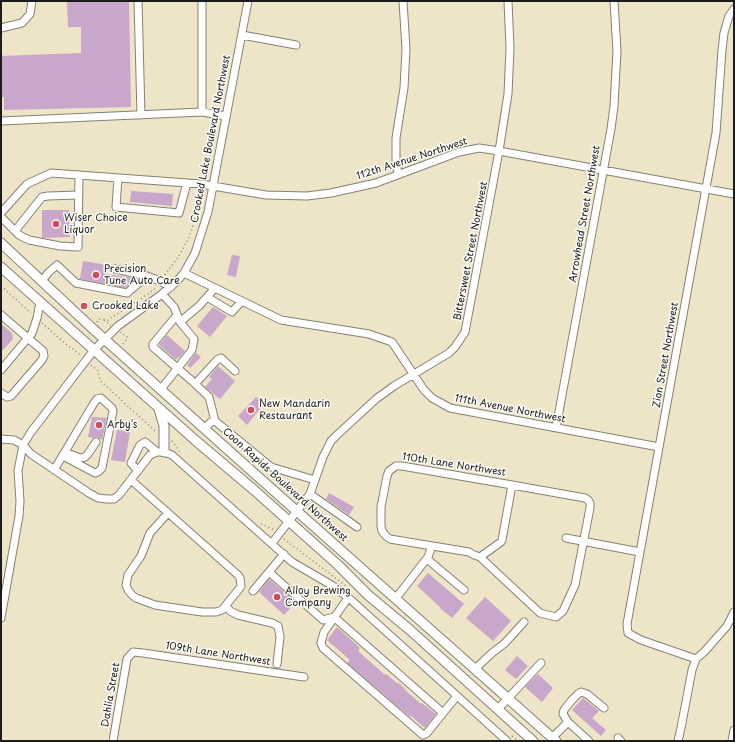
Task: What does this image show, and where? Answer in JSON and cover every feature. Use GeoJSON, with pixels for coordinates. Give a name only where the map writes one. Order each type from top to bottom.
{"type":"FeatureCollection","features":[{"type":"Feature","properties":{"kind":"main road","name":"Coon Rapids Boulevard Northwest"},"geometry":{"type":"LineString","coordinates":[[1,243],[161,389],[554,739]]}},
{"type":"Feature","properties":{"kind":"main road"},"geometry":{"type":"LineString","coordinates":[[1,267],[533,741]]}},
{"type":"Feature","properties":{"kind":"main road"},"geometry":{"type":"LineString","coordinates":[[158,406],[164,426],[160,452]]}},
{"type":"Feature","properties":{"kind":"street"},"geometry":{"type":"LineString","coordinates":[[1,28],[22,23],[30,14],[32,1]]}},
{"type":"Feature","properties":{"kind":"street"},"geometry":{"type":"LineString","coordinates":[[138,1],[141,115]]}},
{"type":"Feature","properties":{"kind":"street"},"geometry":{"type":"LineString","coordinates":[[202,1],[202,112]]}},
{"type":"Feature","properties":{"kind":"street","name":"Crooked Lake Boulevard Northwest"},"geometry":{"type":"LineString","coordinates":[[1,618],[19,516],[20,500],[18,471],[23,445],[31,432],[94,350],[122,323],[171,287],[184,273],[195,253],[202,235],[213,186],[248,1]]}},
{"type":"Feature","properties":{"kind":"street"},"geometry":{"type":"LineString","coordinates":[[398,174],[396,162],[396,138],[404,88],[406,49],[406,29],[403,1]]}},
{"type":"Feature","properties":{"kind":"street","name":"Bittersweet Street Northwest"},"geometry":{"type":"LineString","coordinates":[[272,543],[310,494],[323,457],[337,434],[376,399],[394,386],[449,353],[465,332],[508,94],[510,73],[510,26],[508,1]]}},
{"type":"Feature","properties":{"kind":"street","name":"Arrowhead Street Northwest"},"geometry":{"type":"LineString","coordinates":[[556,428],[614,106],[617,51],[614,1]]}},
{"type":"Feature","properties":{"kind":"street","name":"Zion Street Northwest"},"geometry":{"type":"LineString","coordinates":[[696,659],[641,640],[628,633],[627,624],[707,189],[716,133],[724,38],[729,16],[734,9]]}},
{"type":"Feature","properties":{"kind":"street"},"geometry":{"type":"LineString","coordinates":[[242,35],[296,45]]}},
{"type":"Feature","properties":{"kind":"street"},"geometry":{"type":"LineString","coordinates":[[1,121],[202,112],[226,116]]}},
{"type":"Feature","properties":{"kind":"street","name":"112th Avenue Northwest"},"geometry":{"type":"LineString","coordinates":[[1,213],[27,184],[51,173],[201,184],[266,195],[307,196],[354,189],[376,183],[468,150],[483,148],[734,194]]}},
{"type":"Feature","properties":{"kind":"street"},"geometry":{"type":"LineString","coordinates":[[1,218],[19,235],[29,240],[60,246],[78,247],[80,175]]}},
{"type":"Feature","properties":{"kind":"street"},"geometry":{"type":"LineString","coordinates":[[118,178],[116,207],[179,213],[187,183]]}},
{"type":"Feature","properties":{"kind":"street"},"geometry":{"type":"LineString","coordinates":[[15,231],[42,197],[79,195]]}},
{"type":"Feature","properties":{"kind":"street"},"geometry":{"type":"LineString","coordinates":[[42,281],[57,265],[76,284],[127,293],[147,276]]}},
{"type":"Feature","properties":{"kind":"street"},"geometry":{"type":"LineString","coordinates":[[115,269],[147,276],[171,287]]}},
{"type":"Feature","properties":{"kind":"street","name":"111th Avenue Northwest"},"geometry":{"type":"LineString","coordinates":[[184,273],[281,320],[369,334],[392,342],[413,375],[432,398],[450,408],[659,447]]}},
{"type":"Feature","properties":{"kind":"street"},"geometry":{"type":"LineString","coordinates":[[215,288],[199,306],[178,318],[153,344],[153,347],[209,397],[216,421],[271,467],[315,480]]}},
{"type":"Feature","properties":{"kind":"street"},"geometry":{"type":"LineString","coordinates":[[161,389],[192,350],[194,338],[178,318],[174,307],[162,294]]}},
{"type":"Feature","properties":{"kind":"street"},"geometry":{"type":"LineString","coordinates":[[207,297],[232,312],[242,301]]}},
{"type":"Feature","properties":{"kind":"street"},"geometry":{"type":"LineString","coordinates":[[1,370],[32,333],[40,302]]}},
{"type":"Feature","properties":{"kind":"street"},"geometry":{"type":"LineString","coordinates":[[1,315],[43,351],[44,356],[11,396],[7,397],[1,393]]}},
{"type":"Feature","properties":{"kind":"street"},"geometry":{"type":"LineString","coordinates":[[195,384],[217,360],[221,358],[235,371]]}},
{"type":"Feature","properties":{"kind":"street"},"geometry":{"type":"LineString","coordinates":[[54,470],[94,403],[97,399],[101,398],[112,408],[113,411],[102,468],[98,472],[94,473],[64,454]]}},
{"type":"Feature","properties":{"kind":"street"},"geometry":{"type":"LineString","coordinates":[[205,428],[211,422],[216,421]]}},
{"type":"Feature","properties":{"kind":"street"},"geometry":{"type":"LineString","coordinates":[[1,439],[14,440],[23,445],[30,454],[89,493],[98,498],[107,500],[114,499],[119,496],[150,455],[160,452]]}},
{"type":"Feature","properties":{"kind":"street"},"geometry":{"type":"LineString","coordinates":[[64,454],[80,458],[85,457],[96,442]]}},
{"type":"Feature","properties":{"kind":"street"},"geometry":{"type":"LineString","coordinates":[[138,471],[131,463],[140,445],[145,442],[160,452],[172,455],[292,562],[322,579],[348,598],[457,696],[502,740]]}},
{"type":"Feature","properties":{"kind":"street","name":"110th Lane Northwest"},"geometry":{"type":"LineString","coordinates":[[402,466],[512,485],[585,498],[590,503],[573,592],[563,611],[556,616],[540,613],[480,557],[469,552],[390,538],[382,531],[381,507],[387,476],[392,468],[402,466]]}},
{"type":"Feature","properties":{"kind":"street"},"geometry":{"type":"LineString","coordinates":[[131,480],[168,513],[240,578],[241,586],[222,610],[210,613],[155,605],[136,598],[128,590],[126,585],[128,575],[141,556],[150,534],[168,513]]}},
{"type":"Feature","properties":{"kind":"street","name":"110th Lane Northwest"},"geometry":{"type":"LineString","coordinates":[[480,557],[502,540],[512,485]]}},
{"type":"Feature","properties":{"kind":"street"},"geometry":{"type":"LineString","coordinates":[[310,494],[357,527]]}},
{"type":"Feature","properties":{"kind":"street"},"geometry":{"type":"LineString","coordinates":[[566,538],[640,552]]}},
{"type":"Feature","properties":{"kind":"street"},"geometry":{"type":"LineString","coordinates":[[396,598],[427,559],[432,546]]}},
{"type":"Feature","properties":{"kind":"street"},"geometry":{"type":"LineString","coordinates":[[253,591],[284,554]]}},
{"type":"Feature","properties":{"kind":"street"},"geometry":{"type":"LineString","coordinates":[[427,559],[464,590]]}},
{"type":"Feature","properties":{"kind":"street"},"geometry":{"type":"LineString","coordinates":[[269,572],[323,620],[334,617]]}},
{"type":"Feature","properties":{"kind":"street"},"geometry":{"type":"LineString","coordinates":[[348,598],[324,632],[321,643],[323,648],[423,735],[427,733],[457,696]]}},
{"type":"Feature","properties":{"kind":"street"},"geometry":{"type":"LineString","coordinates":[[226,606],[230,611],[238,615],[272,623],[278,626],[280,636],[277,664]]}},
{"type":"Feature","properties":{"kind":"street"},"geometry":{"type":"LineString","coordinates":[[678,741],[692,670],[696,659],[727,626],[734,612]]}},
{"type":"Feature","properties":{"kind":"street"},"geometry":{"type":"LineString","coordinates":[[334,617],[443,713]]}},
{"type":"Feature","properties":{"kind":"street"},"geometry":{"type":"LineString","coordinates":[[475,669],[505,643],[524,622]]}},
{"type":"Feature","properties":{"kind":"street"},"geometry":{"type":"LineString","coordinates":[[727,626],[734,629]]}},
{"type":"Feature","properties":{"kind":"street","name":"109th Lane Northwest"},"geometry":{"type":"LineString","coordinates":[[131,654],[137,652],[304,677]]}},
{"type":"Feature","properties":{"kind":"street","name":"Dahlia Street"},"geometry":{"type":"LineString","coordinates":[[113,741],[127,659],[131,654]]}},
{"type":"Feature","properties":{"kind":"street"},"geometry":{"type":"LineString","coordinates":[[498,709],[541,663]]}},
{"type":"Feature","properties":{"kind":"street"},"geometry":{"type":"LineString","coordinates":[[589,741],[568,722],[563,714],[564,710],[581,692],[587,694],[604,708]]}},
{"type":"Feature","properties":{"kind":"street"},"geometry":{"type":"LineString","coordinates":[[554,739],[568,722]]}},
{"type":"Feature","properties":{"kind":"street"},"geometry":{"type":"LineString","coordinates":[[732,741],[734,730]]}},
{"type":"Feature","properties":{"kind":"path"},"geometry":{"type":"LineString","coordinates":[[99,319],[108,320],[148,294],[156,287],[185,246],[194,222],[201,184]]}},
{"type":"Feature","properties":{"kind":"path"},"geometry":{"type":"LineString","coordinates":[[1,286],[34,316]]}},
{"type":"Feature","properties":{"kind":"path"},"geometry":{"type":"LineString","coordinates":[[39,320],[68,346],[76,351]]}},
{"type":"Feature","properties":{"kind":"path"},"geometry":{"type":"LineString","coordinates":[[98,371],[100,380],[104,385],[159,434]]}},
{"type":"Feature","properties":{"kind":"path"},"geometry":{"type":"LineString","coordinates":[[170,438],[177,449],[185,457]]}},
{"type":"Feature","properties":{"kind":"path"},"geometry":{"type":"LineString","coordinates":[[260,523],[272,529]]}},
{"type":"Feature","properties":{"kind":"building"},"geometry":{"type":"Polygon","coordinates":[[[67,1],[129,1],[131,107],[4,110],[4,97],[1,97],[1,56],[81,53],[81,27],[68,27],[67,1]]]}},
{"type":"Feature","properties":{"kind":"building"},"geometry":{"type":"Polygon","coordinates":[[[131,191],[173,194],[172,206],[130,202],[131,191]]]}},
{"type":"Feature","properties":{"kind":"building","name":"Wiser Choice Liquor"},"geometry":{"type":"Polygon","coordinates":[[[42,210],[69,210],[70,237],[42,238],[42,210]]]}},
{"type":"Feature","properties":{"kind":"building"},"geometry":{"type":"Polygon","coordinates":[[[232,255],[240,256],[236,277],[227,275],[232,255]]]}},
{"type":"Feature","properties":{"kind":"building","name":"Precision Tune Auto Care"},"geometry":{"type":"Polygon","coordinates":[[[83,261],[108,265],[106,274],[133,278],[133,281],[125,288],[80,279],[83,261]]]}},
{"type":"Feature","properties":{"kind":"building"},"geometry":{"type":"Polygon","coordinates":[[[213,307],[227,316],[210,337],[197,326],[213,307]]]}},
{"type":"Feature","properties":{"kind":"building"},"geometry":{"type":"Polygon","coordinates":[[[1,324],[12,333],[13,339],[1,352],[1,324]]]}},
{"type":"Feature","properties":{"kind":"building"},"geometry":{"type":"Polygon","coordinates":[[[167,335],[185,351],[176,360],[159,345],[167,335]]]}},
{"type":"Feature","properties":{"kind":"building"},"geometry":{"type":"Polygon","coordinates":[[[196,353],[201,357],[190,368],[187,365],[196,353]]]}},
{"type":"Feature","properties":{"kind":"building"},"geometry":{"type":"Polygon","coordinates":[[[218,366],[235,381],[220,399],[205,387],[212,379],[209,377],[218,366]]]}},
{"type":"Feature","properties":{"kind":"building","name":"New Mandarin Restaurant"},"geometry":{"type":"Polygon","coordinates":[[[256,397],[264,404],[247,425],[238,416],[256,397]]]}},
{"type":"Feature","properties":{"kind":"building","name":"Arby's"},"geometry":{"type":"Polygon","coordinates":[[[92,417],[107,418],[102,440],[97,437],[88,437],[92,417]]]}},
{"type":"Feature","properties":{"kind":"building"},"geometry":{"type":"Polygon","coordinates":[[[117,430],[130,432],[125,462],[111,460],[117,430]]]}},
{"type":"Feature","properties":{"kind":"building"},"geometry":{"type":"Polygon","coordinates":[[[329,493],[354,507],[349,515],[326,499],[329,493]]]}},
{"type":"Feature","properties":{"kind":"building"},"geometry":{"type":"Polygon","coordinates":[[[428,573],[464,604],[452,618],[417,586],[428,573]]]}},
{"type":"Feature","properties":{"kind":"building","name":"Alloy Brewing Company"},"geometry":{"type":"Polygon","coordinates":[[[269,579],[296,602],[284,615],[259,592],[269,579]]]}},
{"type":"Feature","properties":{"kind":"building"},"geometry":{"type":"Polygon","coordinates":[[[485,597],[511,621],[493,641],[466,618],[485,597]]]}},
{"type":"Feature","properties":{"kind":"building"},"geometry":{"type":"Polygon","coordinates":[[[337,627],[360,648],[358,651],[385,675],[386,674],[398,684],[399,683],[421,704],[422,703],[436,714],[425,728],[347,663],[350,660],[327,640],[337,627]]]}},
{"type":"Feature","properties":{"kind":"building"},"geometry":{"type":"Polygon","coordinates":[[[517,656],[528,666],[516,679],[505,670],[517,656]]]}},
{"type":"Feature","properties":{"kind":"building"},"geometry":{"type":"Polygon","coordinates":[[[538,674],[553,688],[542,702],[525,687],[538,674]]]}},
{"type":"Feature","properties":{"kind":"building"},"geometry":{"type":"Polygon","coordinates":[[[583,698],[599,711],[592,718],[606,730],[601,736],[572,710],[583,698]]]}},
{"type":"Feature","properties":{"kind":"place","name":"Wiser Choice Liquor"},"geometry":{"type":"Point","coordinates":[56,224]}},
{"type":"Feature","properties":{"kind":"place","name":"Precision Tune Auto Care"},"geometry":{"type":"Point","coordinates":[96,275]}},
{"type":"Feature","properties":{"kind":"place","name":"Crooked Lake"},"geometry":{"type":"Point","coordinates":[84,306]}},
{"type":"Feature","properties":{"kind":"place","name":"New Mandarin Restaurant"},"geometry":{"type":"Point","coordinates":[251,410]}},
{"type":"Feature","properties":{"kind":"place","name":"Arby's"},"geometry":{"type":"Point","coordinates":[99,425]}},
{"type":"Feature","properties":{"kind":"place","name":"Alloy Brewing Company"},"geometry":{"type":"Point","coordinates":[277,597]}}]}
